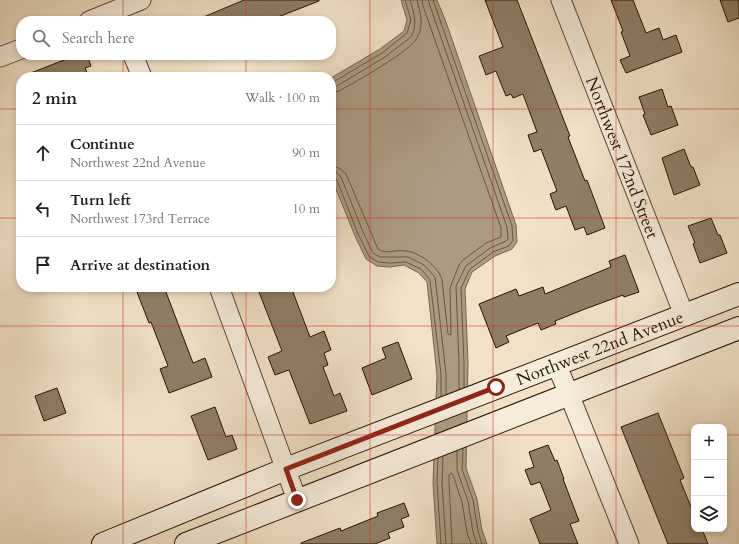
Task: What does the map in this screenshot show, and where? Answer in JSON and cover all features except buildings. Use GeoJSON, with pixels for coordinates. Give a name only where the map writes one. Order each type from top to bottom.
{"type":"FeatureCollection","features":[{"type":"Feature","properties":{"kind":"main road","name":"Northwest 22nd Avenue"},"geometry":{"type":"LineString","coordinates":[[117,542],[286,469],[739,294]]}},
{"type":"Feature","properties":{"kind":"main road","name":"Northwest 22nd Avenue"},"geometry":{"type":"LineString","coordinates":[[186,544],[739,328]]}},
{"type":"Feature","properties":{"kind":"street"},"geometry":{"type":"LineString","coordinates":[[119,15],[141,0]]}},
{"type":"Feature","properties":{"kind":"street","name":"Northwest 172nd Street"},"geometry":{"type":"LineString","coordinates":[[561,0],[684,315]]}},
{"type":"Feature","properties":{"kind":"street"},"geometry":{"type":"LineString","coordinates":[[0,57],[16,51]]}},
{"type":"Feature","properties":{"kind":"street"},"geometry":{"type":"LineString","coordinates":[[135,60],[140,72]]}},
{"type":"Feature","properties":{"kind":"street"},"geometry":{"type":"LineString","coordinates":[[221,292],[297,500]]}},
{"type":"Feature","properties":{"kind":"street"},"geometry":{"type":"LineString","coordinates":[[556,364],[629,544]]}},
{"type":"Feature","properties":{"kind":"water"},"geometry":{"type":"Polygon","coordinates":[[[401,0],[437,0],[446,22],[516,225],[517,242],[512,249],[495,256],[472,272],[465,289],[468,363],[466,468],[477,499],[482,530],[487,544],[437,544],[433,483],[437,375],[427,282],[419,273],[404,265],[390,267],[377,266],[366,259],[336,189],[336,75],[380,49],[404,31],[407,20],[401,0]]]}},
{"type":"Feature","properties":{"kind":"route"},"geometry":{"type":"LineString","coordinates":[[297,500],[286,469],[496,387]]}}]}
